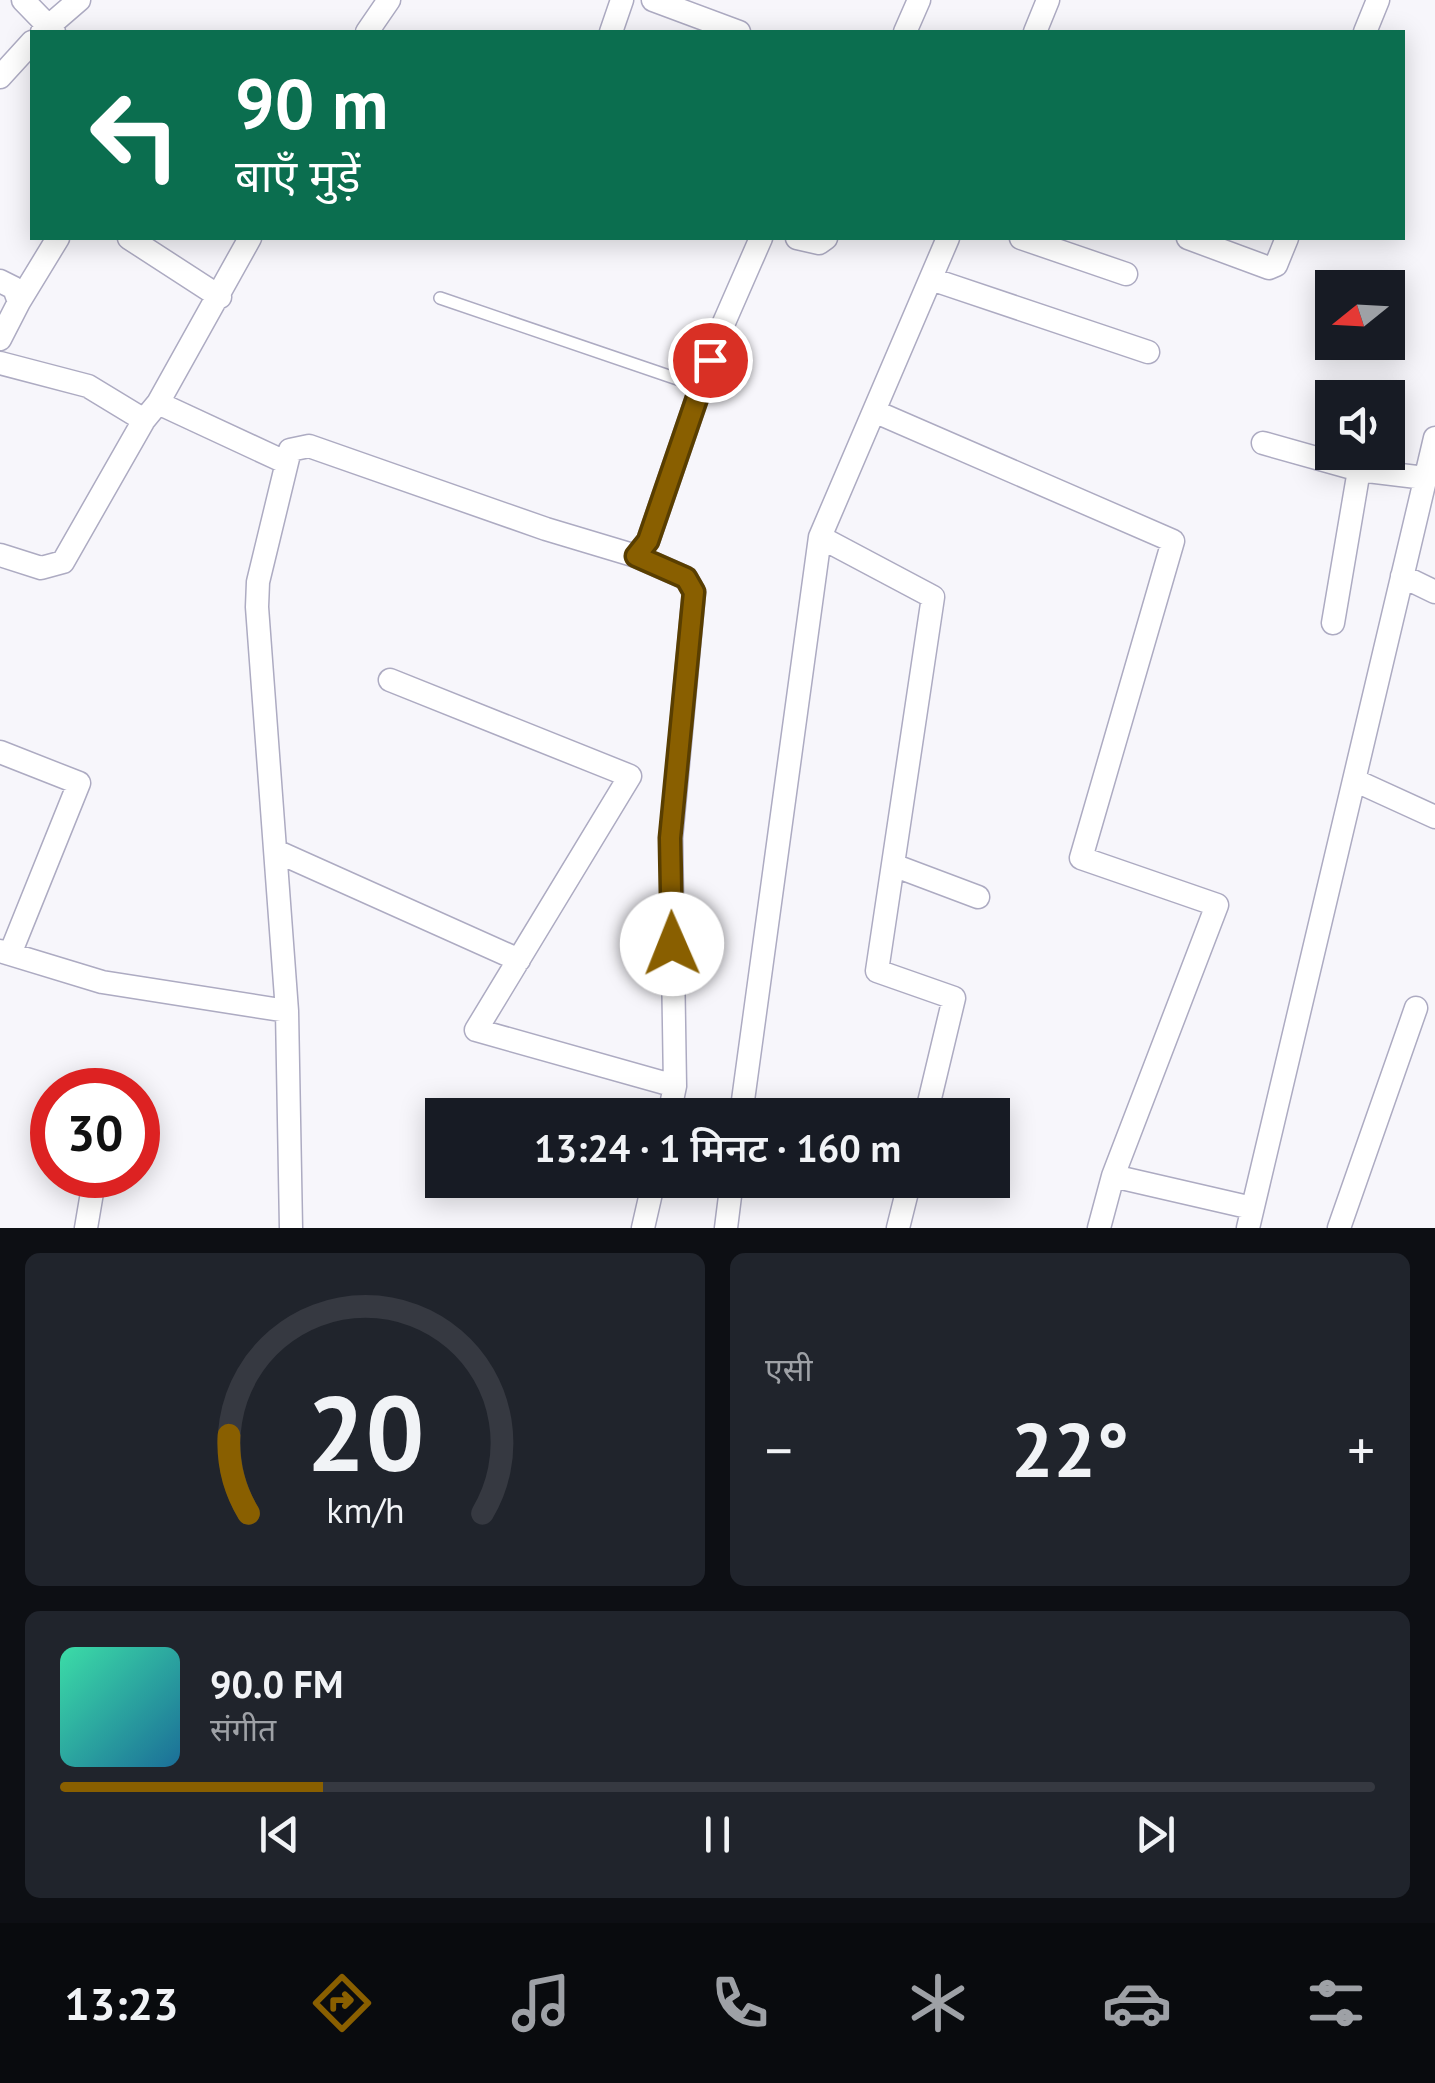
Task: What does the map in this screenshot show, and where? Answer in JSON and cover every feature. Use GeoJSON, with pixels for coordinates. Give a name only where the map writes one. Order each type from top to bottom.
{"type":"FeatureCollection","features":[{"type":"Feature","properties":{"kind":"street"},"geometry":{"type":"LineString","coordinates":[[23,0],[42,30]]}},
{"type":"Feature","properties":{"kind":"street"},"geometry":{"type":"LineString","coordinates":[[47,30],[79,0]]}},
{"type":"Feature","properties":{"kind":"street"},"geometry":{"type":"LineString","coordinates":[[368,30],[389,0]]}},
{"type":"Feature","properties":{"kind":"street"},"geometry":{"type":"LineString","coordinates":[[611,30],[622,0]]}},
{"type":"Feature","properties":{"kind":"street"},"geometry":{"type":"LineString","coordinates":[[653,0],[706,9],[736,30]]}},
{"type":"Feature","properties":{"kind":"street"},"geometry":{"type":"LineString","coordinates":[[906,30],[918,0]]}},
{"type":"Feature","properties":{"kind":"street"},"geometry":{"type":"LineString","coordinates":[[1036,30],[1048,0]]}},
{"type":"Feature","properties":{"kind":"street"},"geometry":{"type":"LineString","coordinates":[[1366,30],[1378,0]]}},
{"type":"Feature","properties":{"kind":"street"},"geometry":{"type":"LineString","coordinates":[[0,76],[30,47]]}},
{"type":"Feature","properties":{"kind":"street"},"geometry":{"type":"LineString","coordinates":[[0,339],[57,240]]}},
{"type":"Feature","properties":{"kind":"street"},"geometry":{"type":"LineString","coordinates":[[131,240],[220,297]]}},
{"type":"Feature","properties":{"kind":"street"},"geometry":{"type":"LineString","coordinates":[[0,555],[41,568],[64,562],[220,297],[249,240]]}},
{"type":"Feature","properties":{"kind":"street"},"geometry":{"type":"LineString","coordinates":[[636,556],[648,541],[701,387],[759,240]]}},
{"type":"Feature","properties":{"kind":"street"},"geometry":{"type":"LineString","coordinates":[[743,1098],[820,537],[947,240]]}},
{"type":"Feature","properties":{"kind":"street"},"geometry":{"type":"LineString","coordinates":[[1027,240],[1126,274]]}},
{"type":"Feature","properties":{"kind":"street"},"geometry":{"type":"LineString","coordinates":[[1193,240],[1269,268],[1276,265],[1286,240]]}},
{"type":"Feature","properties":{"kind":"street"},"geometry":{"type":"LineString","coordinates":[[931,279],[1148,352]]}},
{"type":"Feature","properties":{"kind":"street"},"geometry":{"type":"LineString","coordinates":[[0,280],[14,288],[18,302]]}},
{"type":"Feature","properties":{"kind":"street"},"geometry":{"type":"LineString","coordinates":[[0,363],[88,386],[285,462]]}},
{"type":"Feature","properties":{"kind":"street"},"geometry":{"type":"LineString","coordinates":[[876,412],[1173,541],[1081,858],[1217,905],[1114,1176],[1099,1228]]}},
{"type":"Feature","properties":{"kind":"street"},"geometry":{"type":"LineString","coordinates":[[1114,1176],[1250,1218],[1402,576],[1426,513],[1425,478],[1435,438]]}},
{"type":"Feature","properties":{"kind":"street"},"geometry":{"type":"LineString","coordinates":[[1263,443],[1315,458]]}},
{"type":"Feature","properties":{"kind":"street"},"geometry":{"type":"LineString","coordinates":[[291,1228],[288,1012],[256,607],[290,450],[309,446],[546,529],[636,556],[686,578],[694,592],[670,838],[673,1098]]}},
{"type":"Feature","properties":{"kind":"street"},"geometry":{"type":"LineString","coordinates":[[1333,623],[1358,470],[1425,478]]}},
{"type":"Feature","properties":{"kind":"street"},"geometry":{"type":"LineString","coordinates":[[820,537],[933,597],[877,971],[954,998],[930,1098]]}},
{"type":"Feature","properties":{"kind":"street"},"geometry":{"type":"LineString","coordinates":[[1402,576],[1435,592]]}},
{"type":"Feature","properties":{"kind":"street"},"geometry":{"type":"LineString","coordinates":[[390,680],[630,776],[476,1030],[675,1086]]}},
{"type":"Feature","properties":{"kind":"street"},"geometry":{"type":"LineString","coordinates":[[0,752],[79,782],[5,952],[102,982],[288,1012]]}},
{"type":"Feature","properties":{"kind":"street"},"geometry":{"type":"LineString","coordinates":[[1354,780],[1435,817]]}},
{"type":"Feature","properties":{"kind":"street"},"geometry":{"type":"LineString","coordinates":[[278,852],[518,960]]}},
{"type":"Feature","properties":{"kind":"street"},"geometry":{"type":"LineString","coordinates":[[893,865],[978,897]]}},
{"type":"Feature","properties":{"kind":"street"},"geometry":{"type":"LineString","coordinates":[[1339,1228],[1416,1008]]}},
{"type":"Feature","properties":{"kind":"street"},"geometry":{"type":"LineString","coordinates":[[86,1228],[91,1198]]}},
{"type":"Feature","properties":{"kind":"street"},"geometry":{"type":"LineString","coordinates":[[643,1228],[650,1198]]}},
{"type":"Feature","properties":{"kind":"street"},"geometry":{"type":"LineString","coordinates":[[726,1228],[730,1198]]}},
{"type":"Feature","properties":{"kind":"street"},"geometry":{"type":"LineString","coordinates":[[898,1228],[906,1198]]}},
{"type":"Feature","properties":{"kind":"lane"},"geometry":{"type":"LineString","coordinates":[[440,298],[701,387]]}},
{"type":"Feature","properties":{"kind":"route"},"geometry":{"type":"LineString","coordinates":[[672,944],[670,838],[694,592],[678,573],[636,556],[648,541],[710,360]]}}]}
